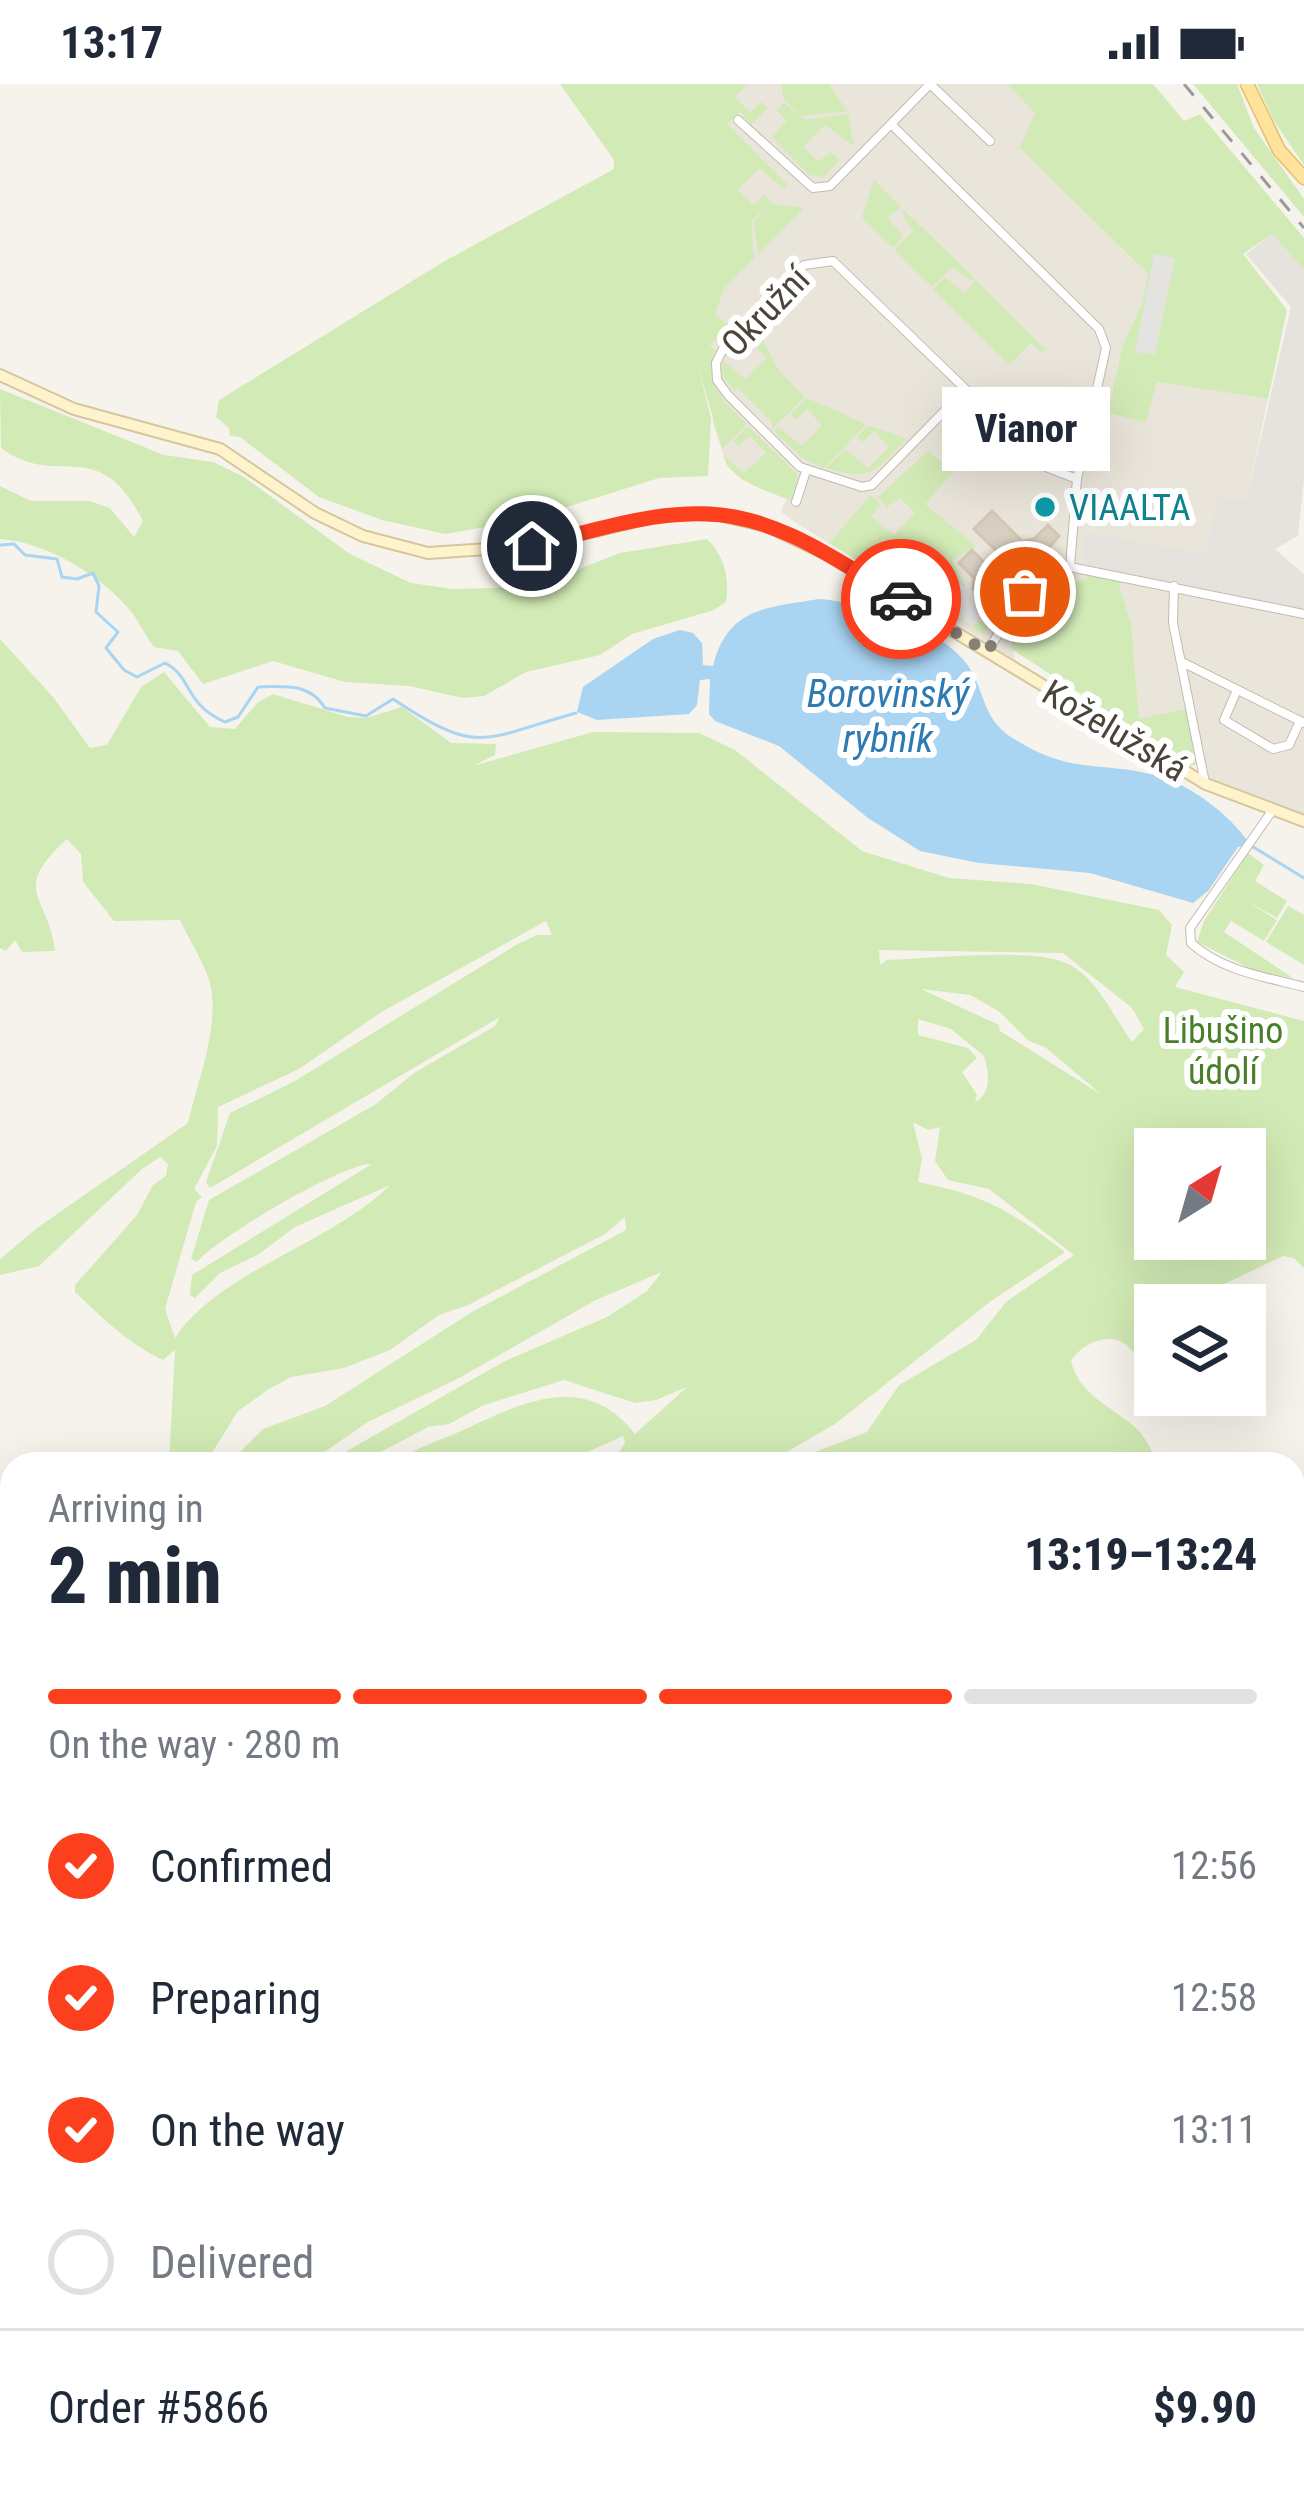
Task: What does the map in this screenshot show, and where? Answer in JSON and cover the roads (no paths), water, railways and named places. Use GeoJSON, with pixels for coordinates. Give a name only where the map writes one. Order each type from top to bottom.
{"type":"FeatureCollection","features":[{"type":"Feature","properties":{"kind":"main road"},"geometry":{"type":"LineString","coordinates":[[1246,84],[1279,151],[1304,178]]}},
{"type":"Feature","properties":{"kind":"main road","name":"Koželužská"},"geometry":{"type":"LineString","coordinates":[[0,375],[74,409],[220,449],[315,513],[363,536],[428,553],[532,546],[657,516],[710,513],[767,526],[826,554],[1206,784],[1304,821]]}},
{"type":"Feature","properties":{"kind":"street"},"geometry":{"type":"LineString","coordinates":[[738,120],[797,179],[813,188],[830,186],[930,84],[989,141]]}},
{"type":"Feature","properties":{"kind":"street"},"geometry":{"type":"LineString","coordinates":[[890,124],[1103,337],[1106,348],[1077,479],[1070,567]]}},
{"type":"Feature","properties":{"kind":"street","name":"Okružní"},"geometry":{"type":"LineString","coordinates":[[806,471],[728,394],[717,380],[716,363],[725,345],[804,265],[815,260],[843,266],[1046,467],[1077,479]]}},
{"type":"Feature","properties":{"kind":"street"},"geometry":{"type":"LineString","coordinates":[[796,502],[806,471],[872,485],[965,390]]}},
{"type":"Feature","properties":{"kind":"street"},"geometry":{"type":"LineString","coordinates":[[987,652],[1025,592],[1046,576],[1070,567],[1304,614]]}},
{"type":"Feature","properties":{"kind":"street"},"geometry":{"type":"LineString","coordinates":[[1174,586],[1173,623],[1206,784]]}},
{"type":"Feature","properties":{"kind":"street"},"geometry":{"type":"LineString","coordinates":[[1183,662],[1302,722],[1284,749],[1255,740],[1224,721],[1237,690]]}},
{"type":"Feature","properties":{"kind":"street"},"geometry":{"type":"LineString","coordinates":[[1272,812],[1190,928],[1191,944],[1206,957],[1246,973],[1304,987]]}},
{"type":"Feature","properties":{"kind":"water","name":"Borovinský rybník"},"geometry":{"type":"Polygon","coordinates":[[[819,599],[881,612],[945,643],[972,672],[991,717],[1014,739],[1069,763],[1135,771],[1182,785],[1208,802],[1250,844],[1238,847],[1208,891],[1193,903],[1090,873],[979,863],[920,851],[868,818],[779,746],[715,721],[709,714],[710,679],[700,680],[697,705],[689,714],[597,720],[577,712],[583,687],[653,639],[680,630],[693,633],[702,643],[703,665],[713,666],[728,632],[739,621],[766,609],[819,599]]]}},
{"type":"Feature","properties":{"kind":"waterway"},"geometry":{"type":"LineString","coordinates":[[0,545],[14,544],[25,555],[57,559],[62,577],[77,579],[93,573],[99,586],[96,612],[118,632],[106,648],[124,670],[137,677],[165,663],[180,675],[202,707],[225,722],[238,717],[258,687],[304,690],[325,708],[366,716],[393,699],[445,729],[482,738],[576,713]]}},
{"type":"Feature","properties":{"kind":"waterway"},"geometry":{"type":"LineString","coordinates":[[1250,845],[1304,878]]}},
{"type":"Feature","properties":{"kind":"railway"},"geometry":{"type":"LineString","coordinates":[[1184,84],[1304,228]]}},
{"type":"Feature","properties":{"kind":"place","name":"VIAALTA"},"geometry":{"type":"Point","coordinates":[1045,507]}},
{"type":"Feature","properties":{"kind":"place","name":"Vianor"},"geometry":{"type":"Point","coordinates":[1025,592]}},
{"type":"Feature","properties":{"kind":"park label","name":"Libušino údolí"},"geometry":{"type":"Point","coordinates":[1223,1050]}}]}
